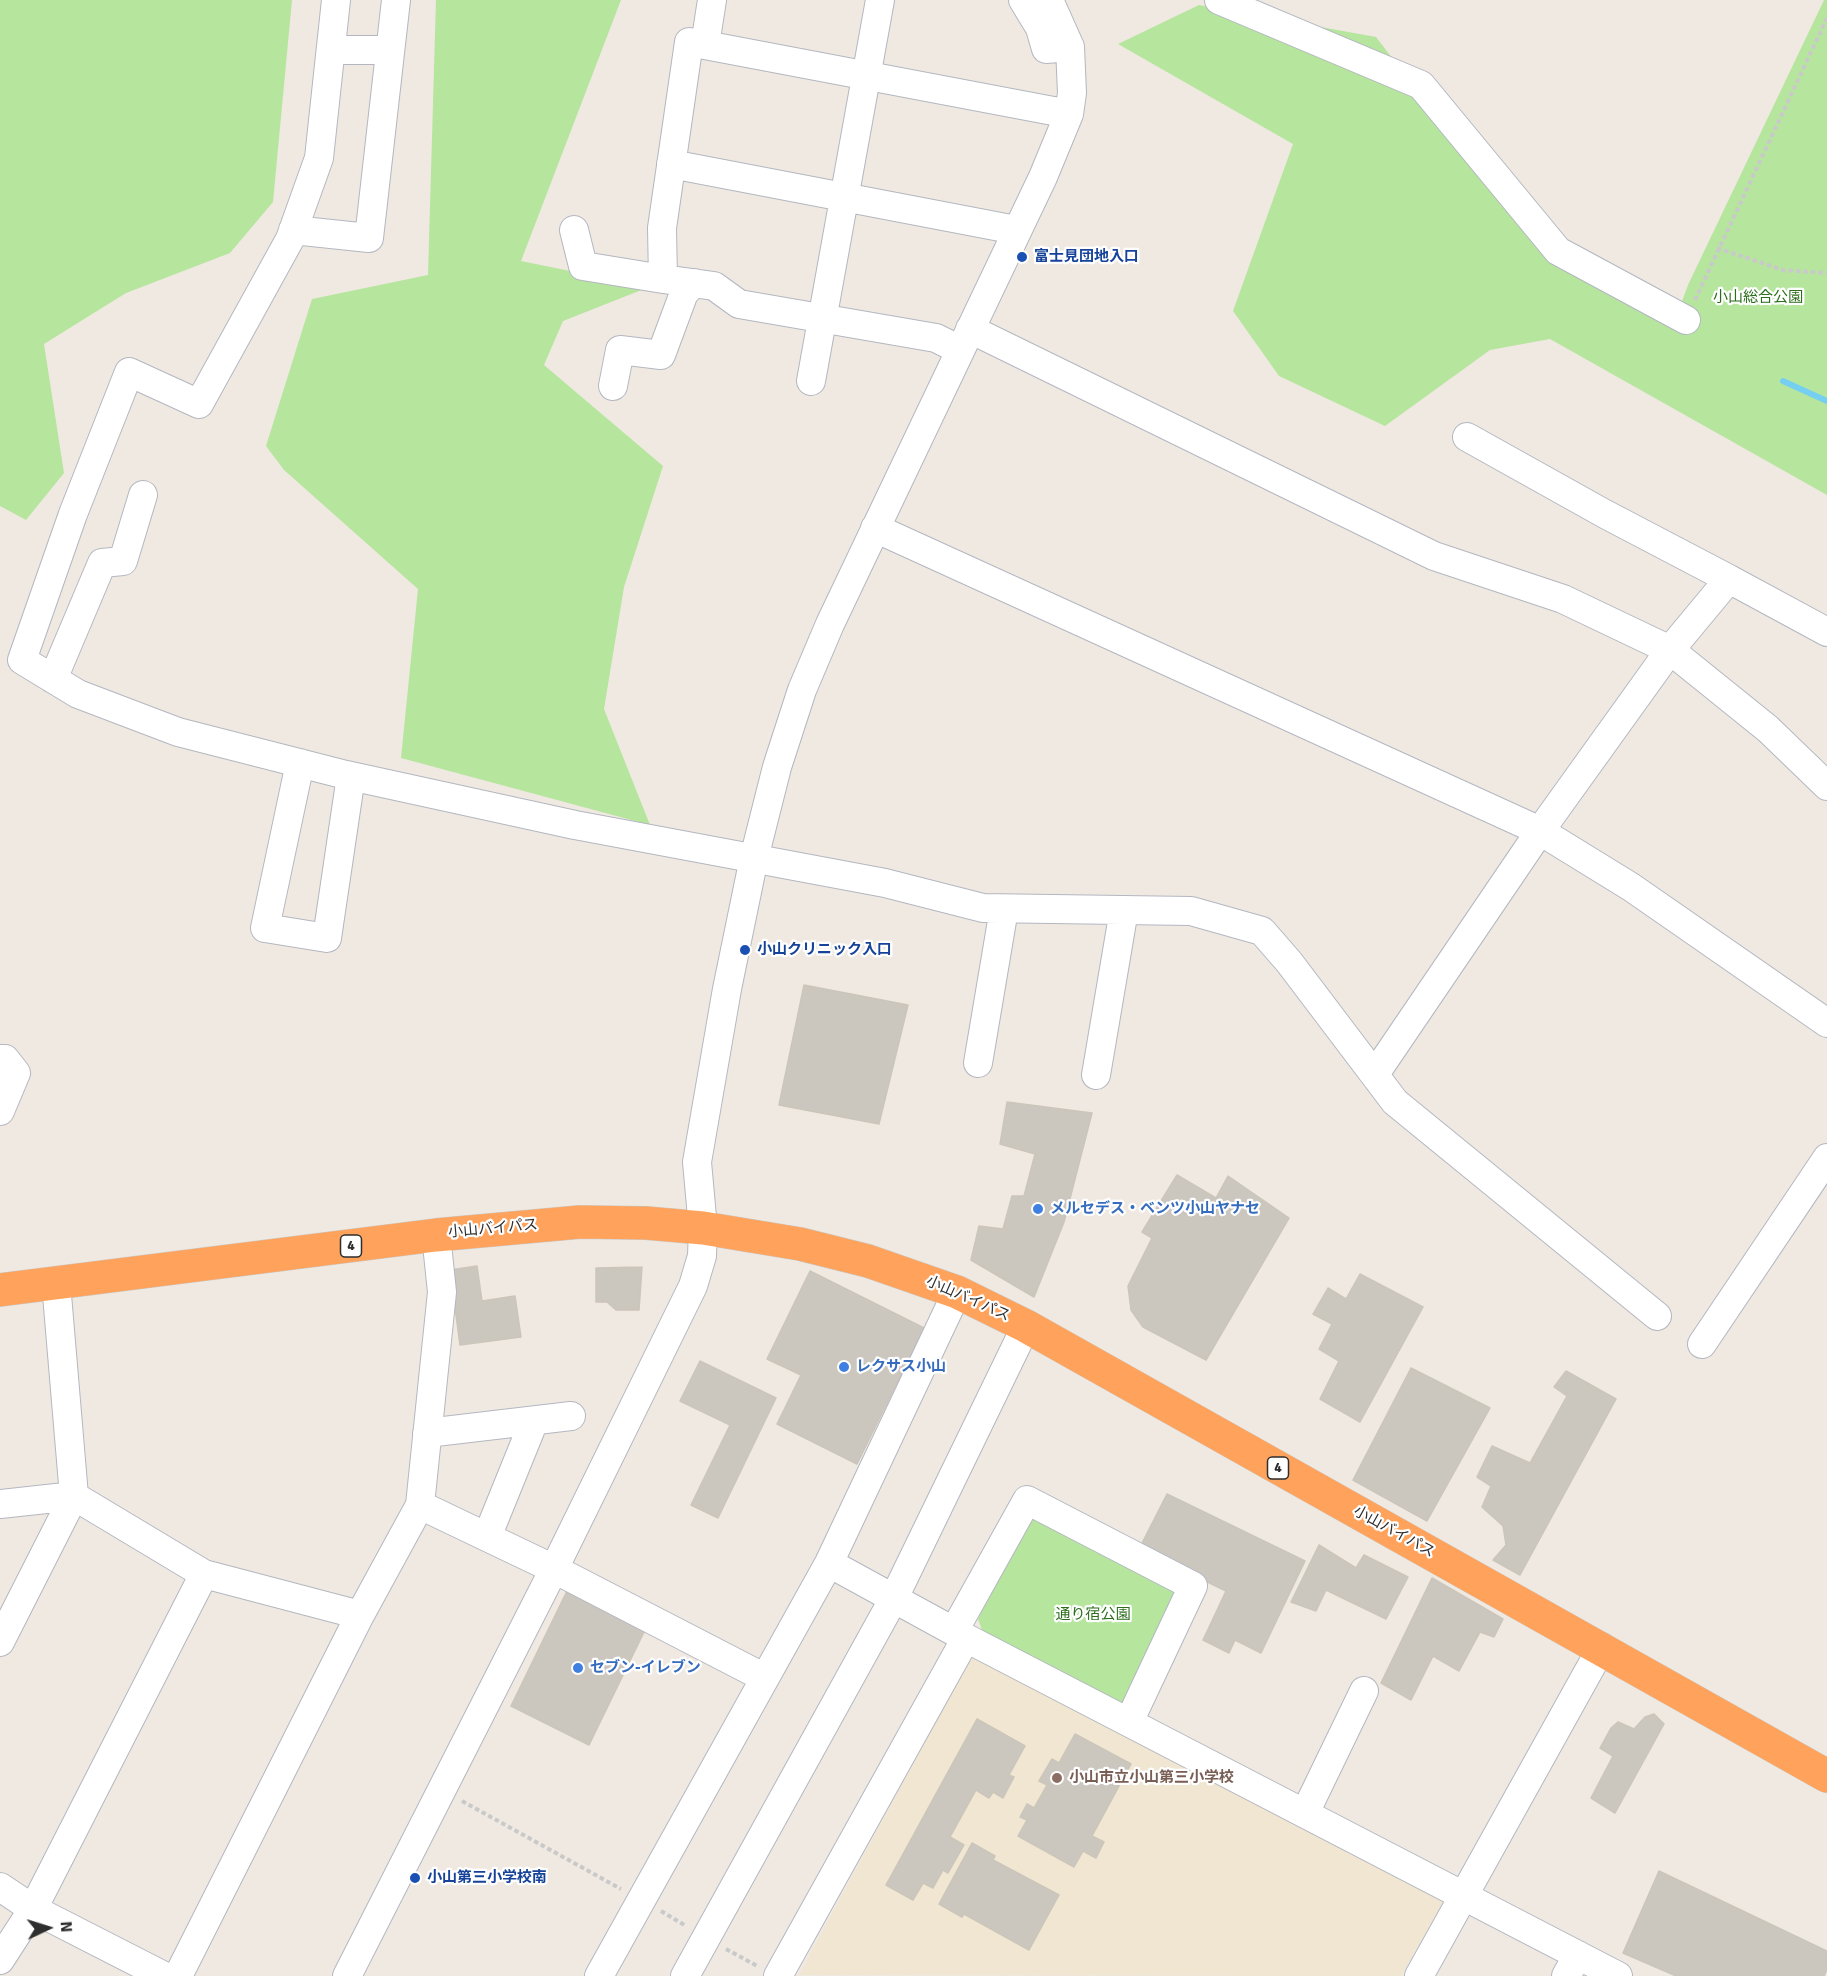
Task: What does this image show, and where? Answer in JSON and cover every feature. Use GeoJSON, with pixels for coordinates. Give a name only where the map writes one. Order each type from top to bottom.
{"type":"FeatureCollection","features":[{"type":"Feature","properties":{"kind":"highway","name":"小山バイパス"},"geometry":{"type":"LineString","coordinates":[[0,1290],[436,1235],[580,1222],[646,1223],[703,1228],[800,1245],[868,1261],[957,1292],[1026,1326],[1602,1647],[1827,1776]]}},
{"type":"Feature","properties":{"kind":"street"},"geometry":{"type":"LineString","coordinates":[[336,0],[319,158],[293,230],[199,404],[129,372],[73,514],[22,660],[78,694],[178,732],[351,776],[575,825],[885,883],[983,908],[1191,911],[1262,931],[1289,962],[1395,1102],[1657,1316]]}},
{"type":"Feature","properties":{"kind":"street"},"geometry":{"type":"LineString","coordinates":[[293,230],[369,238],[396,0]]}},
{"type":"Feature","properties":{"kind":"street"},"geometry":{"type":"LineString","coordinates":[[705,45],[712,0]]}},
{"type":"Feature","properties":{"kind":"street"},"geometry":{"type":"LineString","coordinates":[[811,381],[880,0]]}},
{"type":"Feature","properties":{"kind":"street"},"geometry":{"type":"LineString","coordinates":[[1023,0],[1040,28],[1058,48]]}},
{"type":"Feature","properties":{"kind":"street"},"geometry":{"type":"LineString","coordinates":[[347,1976],[440,1789],[554,1569],[693,1286],[702,1256],[703,1228],[697,1162],[727,989],[753,858],[777,767],[802,690],[875,528],[1043,177],[1069,114],[1072,93],[1058,48],[1049,0]]}},
{"type":"Feature","properties":{"kind":"street"},"geometry":{"type":"LineString","coordinates":[[1219,0],[1421,85],[1558,251],[1686,320]]}},
{"type":"Feature","properties":{"kind":"street"},"geometry":{"type":"LineString","coordinates":[[663,279],[662,228],[689,42],[1069,114]]}},
{"type":"Feature","properties":{"kind":"street"},"geometry":{"type":"LineString","coordinates":[[331,50],[390,50]]}},
{"type":"Feature","properties":{"kind":"street"},"geometry":{"type":"LineString","coordinates":[[671,164],[1016,230]]}},
{"type":"Feature","properties":{"kind":"street"},"geometry":{"type":"LineString","coordinates":[[574,230],[583,266],[714,286],[739,304],[936,338],[965,340],[1434,556],[1563,598],[1670,650],[1768,729],[1827,786]]}},
{"type":"Feature","properties":{"kind":"street"},"geometry":{"type":"LineString","coordinates":[[613,386],[620,350],[661,355],[684,293],[694,283]]}},
{"type":"Feature","properties":{"kind":"street"},"geometry":{"type":"LineString","coordinates":[[1467,437],[1605,514],[1827,632]]}},
{"type":"Feature","properties":{"kind":"street"},"geometry":{"type":"LineString","coordinates":[[53,679],[102,563],[123,561],[143,495]]}},
{"type":"Feature","properties":{"kind":"street"},"geometry":{"type":"LineString","coordinates":[[875,528],[1540,831],[1631,887],[1824,1014]]}},
{"type":"Feature","properties":{"kind":"street"},"geometry":{"type":"LineString","coordinates":[[1374,1074],[1540,831],[1670,650],[1730,579]]}},
{"type":"Feature","properties":{"kind":"street"},"geometry":{"type":"LineString","coordinates":[[300,763],[266,928],[327,938],[351,776]]}},
{"type":"Feature","properties":{"kind":"street"},"geometry":{"type":"LineString","coordinates":[[978,1063],[1005,909]]}},
{"type":"Feature","properties":{"kind":"street"},"geometry":{"type":"LineString","coordinates":[[1096,1075],[1124,910]]}},
{"type":"Feature","properties":{"kind":"street"},"geometry":{"type":"LineString","coordinates":[[0,1059],[5,1059],[16,1073],[0,1111]]}},
{"type":"Feature","properties":{"kind":"street"},"geometry":{"type":"LineString","coordinates":[[1702,1344],[1827,1158]]}},
{"type":"Feature","properties":{"kind":"street"},"geometry":{"type":"LineString","coordinates":[[178,1976],[360,1615],[420,1505],[442,1292],[436,1235]]}},
{"type":"Feature","properties":{"kind":"street"},"geometry":{"type":"LineString","coordinates":[[0,1642],[74,1496],[56,1283]]}},
{"type":"Feature","properties":{"kind":"street"},"geometry":{"type":"LineString","coordinates":[[599,1976],[763,1677],[829,1563],[957,1292]]}},
{"type":"Feature","properties":{"kind":"street"},"geometry":{"type":"LineString","coordinates":[[685,1976],[894,1599],[1026,1326]]}},
{"type":"Feature","properties":{"kind":"street"},"geometry":{"type":"LineString","coordinates":[[427,1433],[571,1416]]}},
{"type":"Feature","properties":{"kind":"street"},"geometry":{"type":"LineString","coordinates":[[487,1537],[534,1421]]}},
{"type":"Feature","properties":{"kind":"street"},"geometry":{"type":"LineString","coordinates":[[0,1504],[74,1496],[204,1574],[360,1615]]}},
{"type":"Feature","properties":{"kind":"street"},"geometry":{"type":"LineString","coordinates":[[771,1973],[960,1634],[1027,1500],[1193,1586],[1129,1722]]}},
{"type":"Feature","properties":{"kind":"street"},"geometry":{"type":"LineString","coordinates":[[420,1505],[554,1569],[763,1677]]}},
{"type":"Feature","properties":{"kind":"street"},"geometry":{"type":"LineString","coordinates":[[829,1563],[960,1634],[1463,1896],[1572,1965],[1618,1976]]}},
{"type":"Feature","properties":{"kind":"street"},"geometry":{"type":"LineString","coordinates":[[0,1960],[33,1909],[204,1574]]}},
{"type":"Feature","properties":{"kind":"street"},"geometry":{"type":"LineString","coordinates":[[1419,1976],[1602,1647]]}},
{"type":"Feature","properties":{"kind":"street"},"geometry":{"type":"LineString","coordinates":[[1305,1813],[1364,1692]]}},
{"type":"Feature","properties":{"kind":"street"},"geometry":{"type":"LineString","coordinates":[[0,1887],[33,1909],[164,1976]]}},
{"type":"Feature","properties":{"kind":"path"},"geometry":{"type":"LineString","coordinates":[[1686,320],[1717,248],[1827,18]]}},
{"type":"Feature","properties":{"kind":"path"},"geometry":{"type":"LineString","coordinates":[[1717,248],[1784,270],[1827,273]]}},
{"type":"Feature","properties":{"kind":"path"},"geometry":{"type":"LineString","coordinates":[[440,1789],[771,1973]]}},
{"type":"Feature","properties":{"kind":"shaded area","name":"小山市立小山第三小学校"},"geometry":{"type":"Polygon","coordinates":[[[972,1655],[1443,1902],[1401,1976],[799,1975],[972,1655]]]}},
{"type":"Feature","properties":{"kind":"green space"},"geometry":{"type":"Polygon","coordinates":[[[0,0],[292,0],[273,202],[230,253],[126,293],[44,344],[64,473],[26,520],[0,506],[0,0]]]}},
{"type":"Feature","properties":{"kind":"green space"},"geometry":{"type":"Polygon","coordinates":[[[436,0],[621,0],[521,261],[649,287],[563,321],[544,365],[663,466],[624,587],[604,709],[650,825],[401,758],[418,589],[284,470],[266,446],[312,299],[428,275],[436,0]]]}},
{"type":"Feature","properties":{"kind":"green space","name":"小山総合公園"},"geometry":{"type":"Polygon","coordinates":[[[1824,0],[1827,0],[1827,495],[1550,339],[1490,350],[1385,426],[1279,376],[1233,311],[1293,144],[1118,44],[1199,5],[1376,37],[1473,163],[1558,266],[1677,315],[1688,285],[1824,0]]]}},
{"type":"Feature","properties":{"kind":"green space","name":"通り宿公園"},"geometry":{"type":"Polygon","coordinates":[[[1037,1514],[1180,1584],[1135,1698],[1119,1706],[983,1633],[978,1619],[1026,1519],[1037,1514]]]}},
{"type":"Feature","properties":{"kind":"building"},"geometry":{"type":"Polygon","coordinates":[[[804,985],[908,1005],[879,1124],[779,1105],[804,985]]]}},
{"type":"Feature","properties":{"kind":"building","name":"メルセデス・ベンツ小山ヤナセ"},"geometry":{"type":"Polygon","coordinates":[[[1007,1102],[1092,1113],[1064,1222],[1034,1297],[971,1260],[979,1226],[1003,1229],[1012,1196],[1024,1196],[1035,1154],[1000,1144],[1007,1102]]]}},
{"type":"Feature","properties":{"kind":"building"},"geometry":{"type":"Polygon","coordinates":[[[1177,1175],[1216,1198],[1228,1176],[1289,1218],[1206,1360],[1143,1327],[1131,1310],[1128,1286],[1152,1238],[1142,1232],[1177,1175]]]}},
{"type":"Feature","properties":{"kind":"building"},"geometry":{"type":"Polygon","coordinates":[[[477,1266],[482,1301],[515,1296],[521,1337],[460,1345],[450,1270],[477,1266]]]}},
{"type":"Feature","properties":{"kind":"building"},"geometry":{"type":"Polygon","coordinates":[[[642,1267],[639,1310],[616,1310],[607,1302],[596,1302],[596,1268],[642,1267]]]}},
{"type":"Feature","properties":{"kind":"building","name":"レクサス小山"},"geometry":{"type":"Polygon","coordinates":[[[810,1271],[924,1328],[857,1464],[777,1424],[801,1375],[767,1359],[810,1271]]]}},
{"type":"Feature","properties":{"kind":"building"},"geometry":{"type":"Polygon","coordinates":[[[1360,1274],[1423,1307],[1360,1422],[1320,1399],[1339,1361],[1319,1349],[1332,1324],[1313,1314],[1328,1288],[1346,1299],[1360,1274]]]}},
{"type":"Feature","properties":{"kind":"building"},"geometry":{"type":"Polygon","coordinates":[[[700,1361],[776,1398],[718,1518],[691,1505],[730,1425],[680,1401],[700,1361]]]}},
{"type":"Feature","properties":{"kind":"building"},"geometry":{"type":"Polygon","coordinates":[[[1411,1368],[1490,1408],[1427,1521],[1353,1480],[1411,1368]]]}},
{"type":"Feature","properties":{"kind":"building"},"geometry":{"type":"Polygon","coordinates":[[[1566,1371],[1616,1399],[1520,1575],[1493,1560],[1506,1545],[1503,1526],[1482,1507],[1491,1486],[1477,1477],[1492,1446],[1530,1463],[1567,1396],[1554,1387],[1566,1371]]]}},
{"type":"Feature","properties":{"kind":"building"},"geometry":{"type":"Polygon","coordinates":[[[1167,1494],[1305,1561],[1261,1653],[1235,1640],[1229,1653],[1203,1640],[1226,1591],[1139,1549],[1167,1494]]]}},
{"type":"Feature","properties":{"kind":"building"},"geometry":{"type":"Polygon","coordinates":[[[1319,1545],[1356,1568],[1364,1555],[1408,1577],[1386,1619],[1326,1590],[1316,1611],[1291,1602],[1319,1545]]]}},
{"type":"Feature","properties":{"kind":"building"},"geometry":{"type":"Polygon","coordinates":[[[1432,1578],[1503,1619],[1494,1637],[1480,1632],[1459,1671],[1433,1656],[1411,1700],[1381,1683],[1432,1578]]]}},
{"type":"Feature","properties":{"kind":"building","name":"セブン-イレブン"},"geometry":{"type":"Polygon","coordinates":[[[567,1591],[645,1630],[589,1745],[511,1706],[567,1591]]]}},
{"type":"Feature","properties":{"kind":"building"},"geometry":{"type":"Polygon","coordinates":[[[1654,1714],[1664,1724],[1615,1813],[1591,1798],[1613,1756],[1600,1748],[1611,1728],[1618,1722],[1634,1729],[1645,1717],[1654,1714]]]}},
{"type":"Feature","properties":{"kind":"building"},"geometry":{"type":"Polygon","coordinates":[[[977,1719],[1025,1746],[1009,1775],[1014,1777],[1003,1798],[993,1792],[989,1798],[976,1790],[950,1837],[964,1845],[948,1873],[943,1870],[933,1888],[923,1883],[913,1900],[886,1885],[977,1719]]]}},
{"type":"Feature","properties":{"kind":"building"},"geometry":{"type":"Polygon","coordinates":[[[1075,1734],[1131,1764],[1092,1836],[1104,1842],[1096,1858],[1083,1851],[1074,1867],[1018,1836],[1027,1820],[1020,1817],[1027,1804],[1034,1808],[1047,1785],[1039,1781],[1052,1759],[1059,1763],[1075,1734]]]}},
{"type":"Feature","properties":{"kind":"building"},"geometry":{"type":"Polygon","coordinates":[[[972,1843],[995,1856],[993,1860],[1059,1895],[1029,1950],[964,1914],[962,1917],[939,1904],[972,1843]]]}},
{"type":"Feature","properties":{"kind":"building"},"geometry":{"type":"Polygon","coordinates":[[[1659,1871],[1827,1951],[1827,1969],[1824,1976],[1676,1976],[1623,1953],[1659,1871]]]}},
{"type":"Feature","properties":{"kind":"waterway"},"geometry":{"type":"LineString","coordinates":[[1783,381],[1827,401]]}},
{"type":"Feature","properties":{"kind":"place","name":"富士見団地入口"},"geometry":{"type":"Point","coordinates":[1022,257]}},
{"type":"Feature","properties":{"kind":"place","name":"小山クリニック入口"},"geometry":{"type":"Point","coordinates":[745,950]}},
{"type":"Feature","properties":{"kind":"place","name":"メルセデス・ベンツ小山ヤナセ"},"geometry":{"type":"Point","coordinates":[1038,1209]}},
{"type":"Feature","properties":{"kind":"place","name":"レクサス小山"},"geometry":{"type":"Point","coordinates":[844,1367]}},
{"type":"Feature","properties":{"kind":"place","name":"セブン-イレブン"},"geometry":{"type":"Point","coordinates":[578,1668]}},
{"type":"Feature","properties":{"kind":"place","name":"小山市立小山第三小学校"},"geometry":{"type":"Point","coordinates":[1057,1778]}},
{"type":"Feature","properties":{"kind":"place","name":"小山第三小学校南"},"geometry":{"type":"Point","coordinates":[415,1878]}}]}
